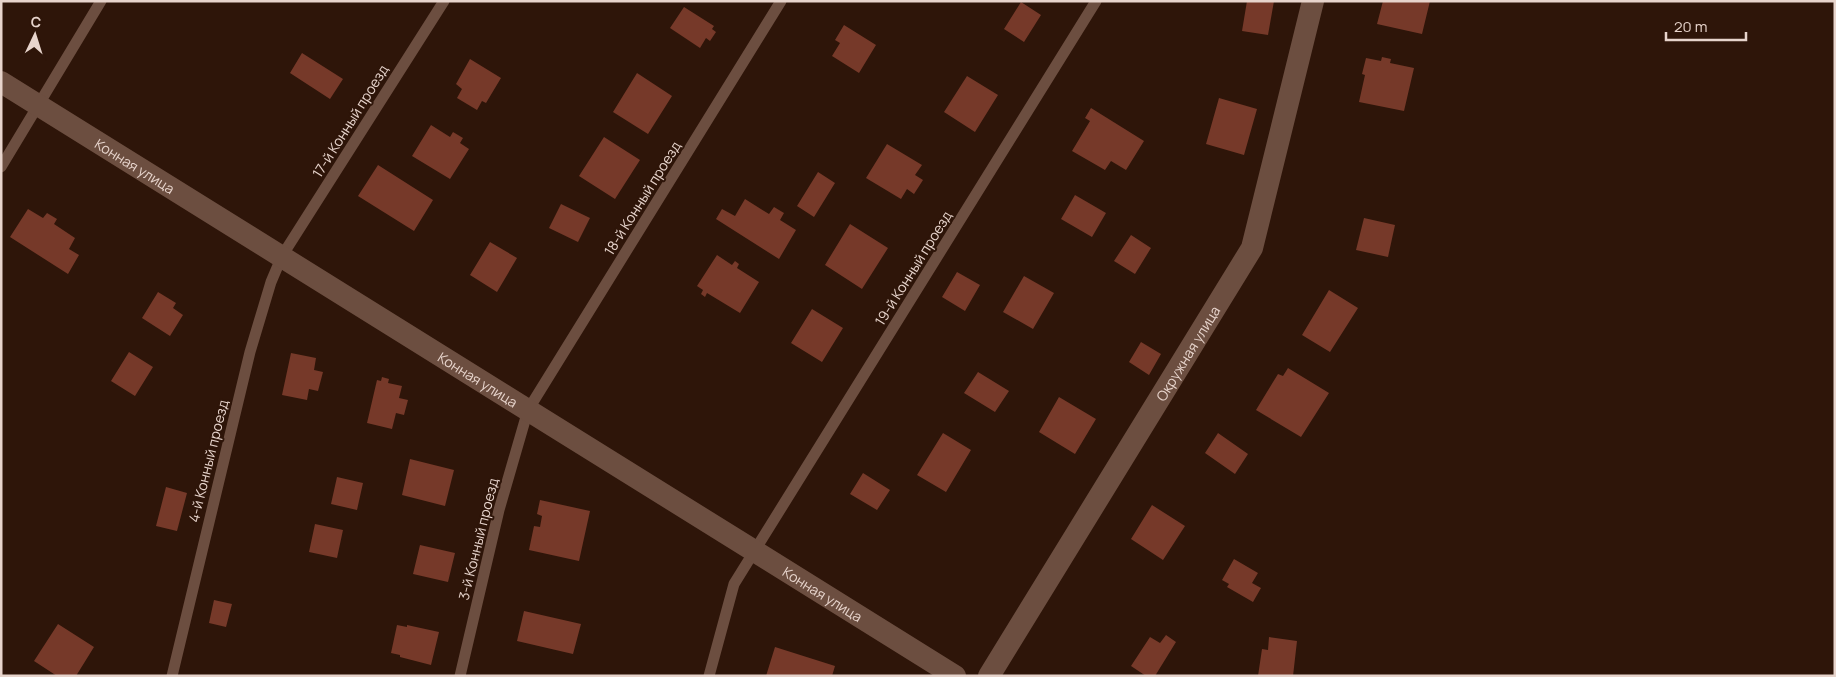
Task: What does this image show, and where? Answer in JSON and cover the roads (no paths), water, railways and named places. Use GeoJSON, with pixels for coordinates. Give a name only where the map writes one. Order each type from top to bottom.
{"type":"FeatureCollection","features":[{"type":"Feature","properties":{"kind":"street","name":"Окружная улица"},"geometry":{"type":"LineString","coordinates":[[989,676],[1252,248],[1313,1]]}},
{"type":"Feature","properties":{"kind":"street","name":"Конная улица"},"geometry":{"type":"LineString","coordinates":[[1,82],[955,676]]}},
{"type":"Feature","properties":{"kind":"lane"},"geometry":{"type":"LineString","coordinates":[[1,167],[101,1]]}},
{"type":"Feature","properties":{"kind":"lane","name":"17-й Конный проезд"},"geometry":{"type":"LineString","coordinates":[[282,256],[444,1]]}},
{"type":"Feature","properties":{"kind":"lane","name":"18-й Конный проезд"},"geometry":{"type":"LineString","coordinates":[[528,410],[781,1]]}},
{"type":"Feature","properties":{"kind":"lane","name":"19-й Конный проезд"},"geometry":{"type":"LineString","coordinates":[[709,676],[734,584],[1096,1]]}},
{"type":"Feature","properties":{"kind":"lane","name":"4-й Конный проезд"},"geometry":{"type":"LineString","coordinates":[[172,676],[250,352],[271,282],[282,256]]}},
{"type":"Feature","properties":{"kind":"lane","name":"3-й Конный проезд"},"geometry":{"type":"LineString","coordinates":[[460,676],[499,510],[528,410]]}}]}
